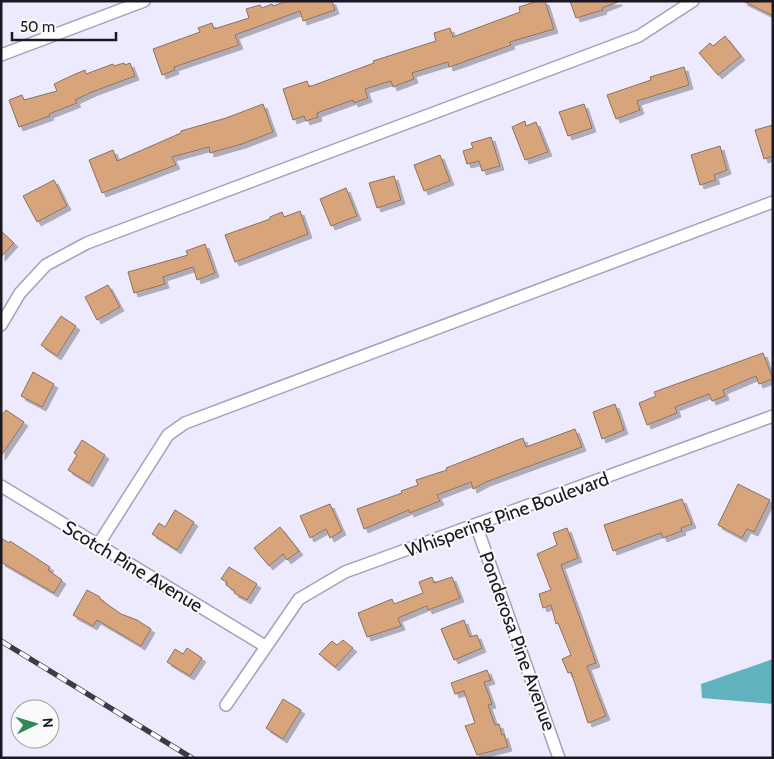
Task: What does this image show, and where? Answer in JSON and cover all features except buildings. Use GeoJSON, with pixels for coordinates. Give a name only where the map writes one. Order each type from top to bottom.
{"type":"FeatureCollection","features":[{"type":"Feature","properties":{"kind":"street"},"geometry":{"type":"LineString","coordinates":[[1,55],[144,1]]}},
{"type":"Feature","properties":{"kind":"street"},"geometry":{"type":"LineString","coordinates":[[1,325],[20,293],[46,264],[87,243],[639,36],[693,1]]}},
{"type":"Feature","properties":{"kind":"street"},"geometry":{"type":"LineString","coordinates":[[98,545],[168,435],[185,424],[773,202]]}},
{"type":"Feature","properties":{"kind":"street","name":"Whispering Pine Boulevard"},"geometry":{"type":"LineString","coordinates":[[226,705],[299,599],[325,582],[345,572],[773,416]]}},
{"type":"Feature","properties":{"kind":"street","name":"Scotch Pine Avenue"},"geometry":{"type":"LineString","coordinates":[[1,486],[265,646]]}},
{"type":"Feature","properties":{"kind":"street","name":"Ponderosa Pine Avenue"},"geometry":{"type":"LineString","coordinates":[[476,525],[559,758]]}},
{"type":"Feature","properties":{"kind":"water"},"geometry":{"type":"Polygon","coordinates":[[[773,659],[773,704],[702,698],[701,684],[773,659]]]}},
{"type":"Feature","properties":{"kind":"railway"},"geometry":{"type":"LineString","coordinates":[[1,641],[192,758]]}}]}
